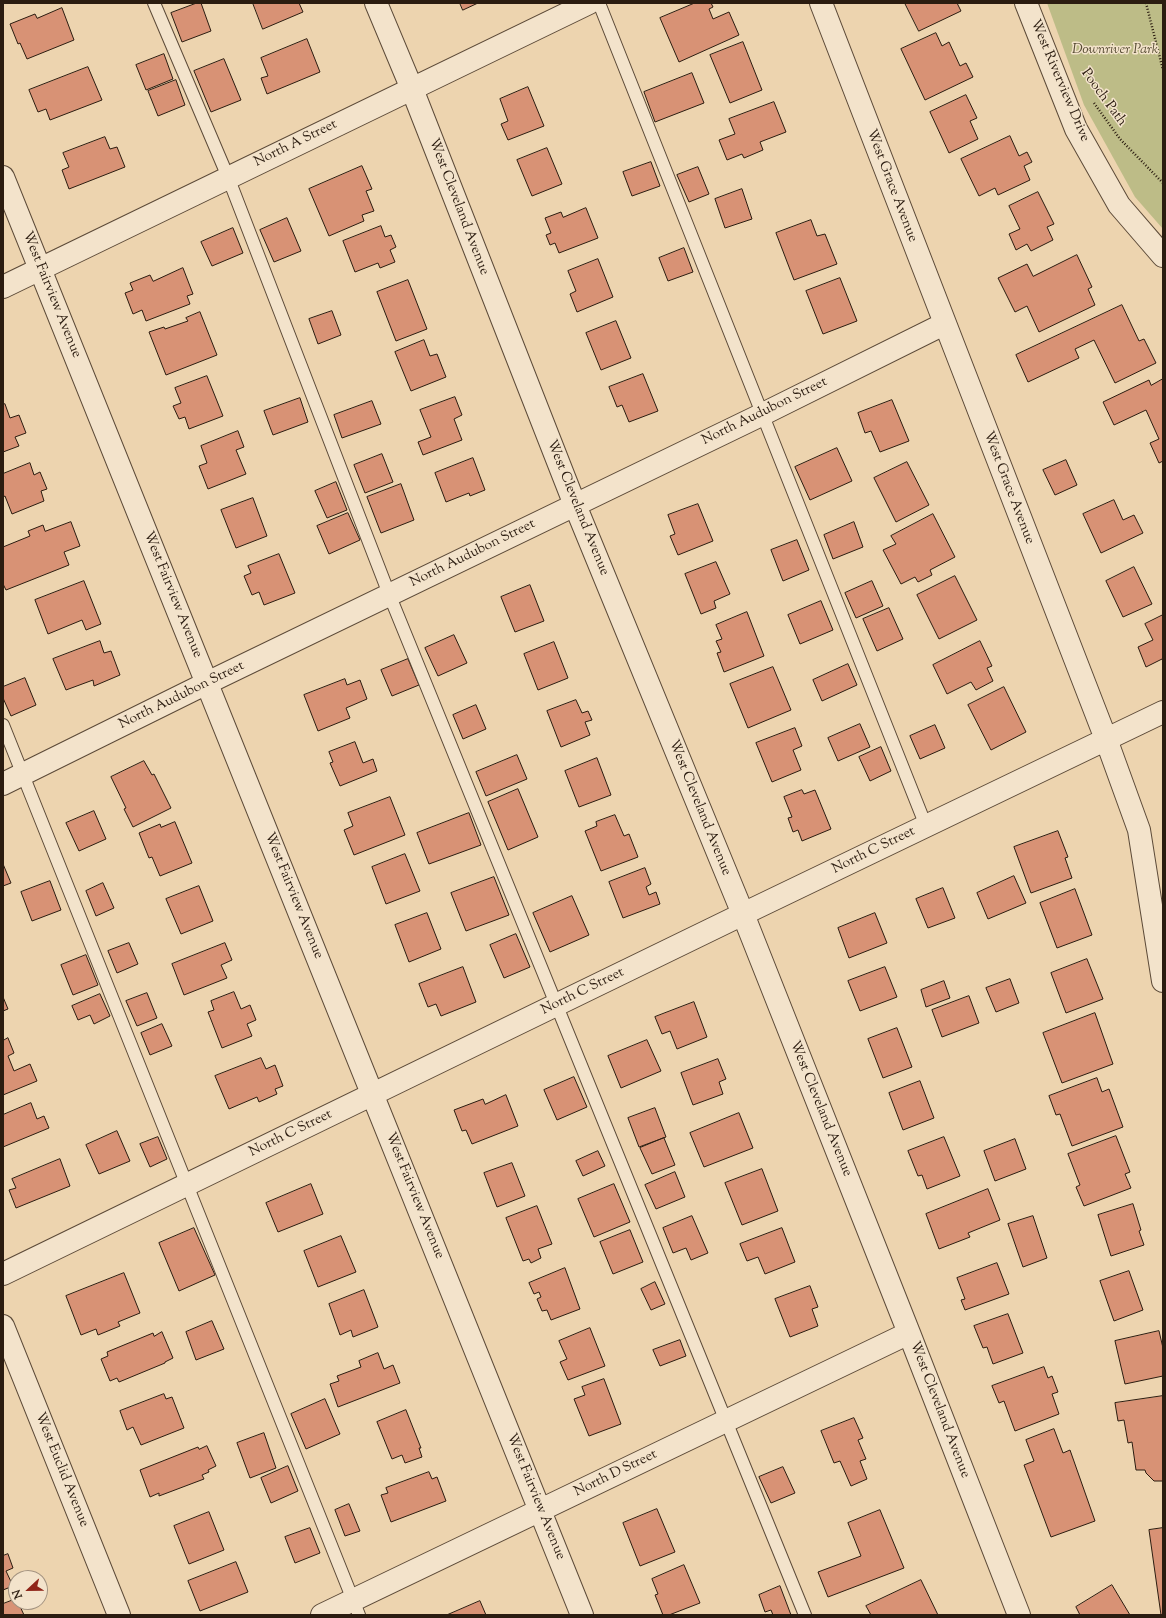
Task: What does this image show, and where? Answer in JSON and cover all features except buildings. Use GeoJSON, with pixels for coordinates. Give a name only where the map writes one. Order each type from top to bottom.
{"type":"FeatureCollection","features":[{"type":"Feature","properties":{"kind":"street","name":"West Cleveland Avenue"},"geometry":{"type":"LineString","coordinates":[[376,3],[412,89],[575,505],[743,914],[1019,1615]]}},
{"type":"Feature","properties":{"kind":"street","name":"North A Street"},"geometry":{"type":"LineString","coordinates":[[3,287],[589,3]]}},
{"type":"Feature","properties":{"kind":"street","name":"West Grace Avenue"},"geometry":{"type":"LineString","coordinates":[[821,3],[944,324],[1106,739],[1139,830],[1163,981]]}},
{"type":"Feature","properties":{"kind":"street","name":"West Riverview Drive"},"geometry":{"type":"LineString","coordinates":[[1026,3],[1076,129],[1119,205],[1163,256]]}},
{"type":"Feature","properties":{"kind":"street","name":"West Fairview Avenue"},"geometry":{"type":"LineString","coordinates":[[3,177],[582,1615]]}},
{"type":"Feature","properties":{"kind":"street","name":"North Audubon Street"},"geometry":{"type":"LineString","coordinates":[[3,784],[389,594],[761,415],[944,324]]}},
{"type":"Feature","properties":{"kind":"street","name":"North C Street"},"geometry":{"type":"LineString","coordinates":[[3,1274],[557,1004],[1163,712]]}},
{"type":"Feature","properties":{"kind":"street","name":"West Euclid Avenue"},"geometry":{"type":"LineString","coordinates":[[3,1326],[119,1615]]}},
{"type":"Feature","properties":{"kind":"street","name":"North D Street"},"geometry":{"type":"LineString","coordinates":[[322,1615],[356,1608],[540,1511],[909,1333]]}},
{"type":"Feature","properties":{"kind":"lane"},"geometry":{"type":"LineString","coordinates":[[154,3],[228,177],[389,594],[805,1615]]}},
{"type":"Feature","properties":{"kind":"lane"},"geometry":{"type":"LineString","coordinates":[[599,3],[761,415],[926,826]]}},
{"type":"Feature","properties":{"kind":"lane"},"geometry":{"type":"LineString","coordinates":[[3,725],[356,1608]]}},
{"type":"Feature","properties":{"kind":"path"},"geometry":{"type":"LineString","coordinates":[[1146,3],[1163,70]]}},
{"type":"Feature","properties":{"kind":"path","name":"Pooch Path"},"geometry":{"type":"LineString","coordinates":[[1092,101],[1120,139],[1163,183]]}},
{"type":"Feature","properties":{"kind":"green space","name":"Downriver Park"},"geometry":{"type":"Polygon","coordinates":[[[1047,3],[1163,3],[1163,229],[1135,197],[1084,105],[1047,3]]]}}]}
